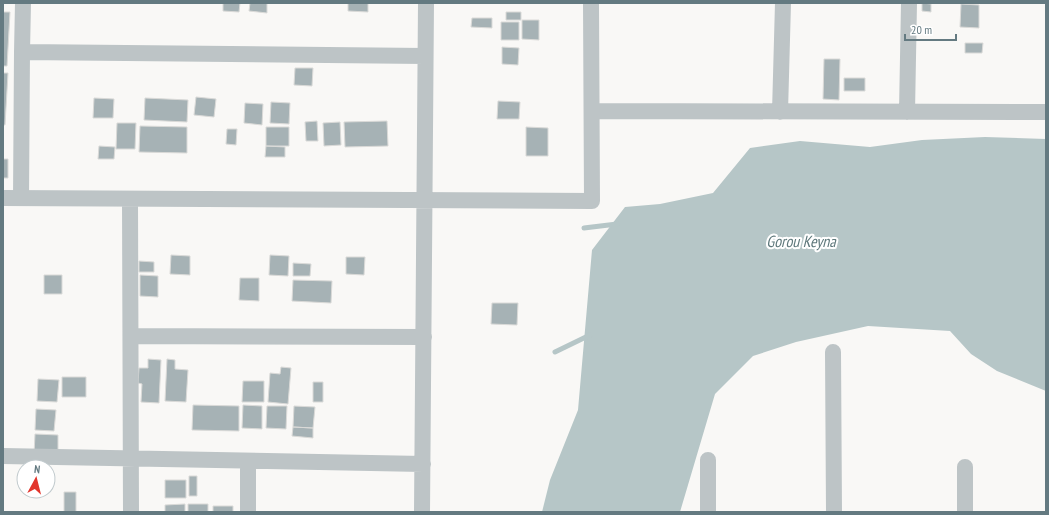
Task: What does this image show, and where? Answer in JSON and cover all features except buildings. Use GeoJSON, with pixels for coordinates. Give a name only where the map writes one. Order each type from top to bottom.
{"type":"FeatureCollection","features":[{"type":"Feature","properties":{"kind":"street"},"geometry":{"type":"LineString","coordinates":[[21,198],[23,3]]}},
{"type":"Feature","properties":{"kind":"street"},"geometry":{"type":"LineString","coordinates":[[422,512],[426,3]]}},
{"type":"Feature","properties":{"kind":"street"},"geometry":{"type":"LineString","coordinates":[[3,198],[592,201],[591,3]]}},
{"type":"Feature","properties":{"kind":"street"},"geometry":{"type":"LineString","coordinates":[[780,112],[783,3]]}},
{"type":"Feature","properties":{"kind":"street"},"geometry":{"type":"LineString","coordinates":[[908,112],[909,3]]}},
{"type":"Feature","properties":{"kind":"street"},"geometry":{"type":"LineString","coordinates":[[22,52],[425,56]]}},
{"type":"Feature","properties":{"kind":"street"},"geometry":{"type":"LineString","coordinates":[[592,111],[1046,112]]}},
{"type":"Feature","properties":{"kind":"street"},"geometry":{"type":"LineString","coordinates":[[130,198],[131,512]]}},
{"type":"Feature","properties":{"kind":"street"},"geometry":{"type":"LineString","coordinates":[[131,336],[424,337]]}},
{"type":"Feature","properties":{"kind":"street"},"geometry":{"type":"LineString","coordinates":[[833,352],[834,512]]}},
{"type":"Feature","properties":{"kind":"street"},"geometry":{"type":"LineString","coordinates":[[3,456],[423,464]]}},
{"type":"Feature","properties":{"kind":"street"},"geometry":{"type":"LineString","coordinates":[[708,460],[708,512]]}},
{"type":"Feature","properties":{"kind":"street"},"geometry":{"type":"LineString","coordinates":[[248,461],[248,512]]}},
{"type":"Feature","properties":{"kind":"street"},"geometry":{"type":"LineString","coordinates":[[964,512],[965,467]]}},
{"type":"Feature","properties":{"kind":"water","name":"Gorou Keyna"},"geometry":{"type":"Polygon","coordinates":[[[985,137],[1046,139],[1046,391],[997,371],[971,354],[950,331],[868,326],[796,342],[753,356],[715,394],[680,512],[542,512],[550,480],[578,410],[592,250],[625,207],[660,204],[713,193],[750,148],[800,141],[870,147],[922,140],[985,137]]]}},
{"type":"Feature","properties":{"kind":"waterway"},"geometry":{"type":"LineString","coordinates":[[584,228],[617,224]]}},
{"type":"Feature","properties":{"kind":"waterway"},"geometry":{"type":"LineString","coordinates":[[555,352],[590,335]]}}]}
